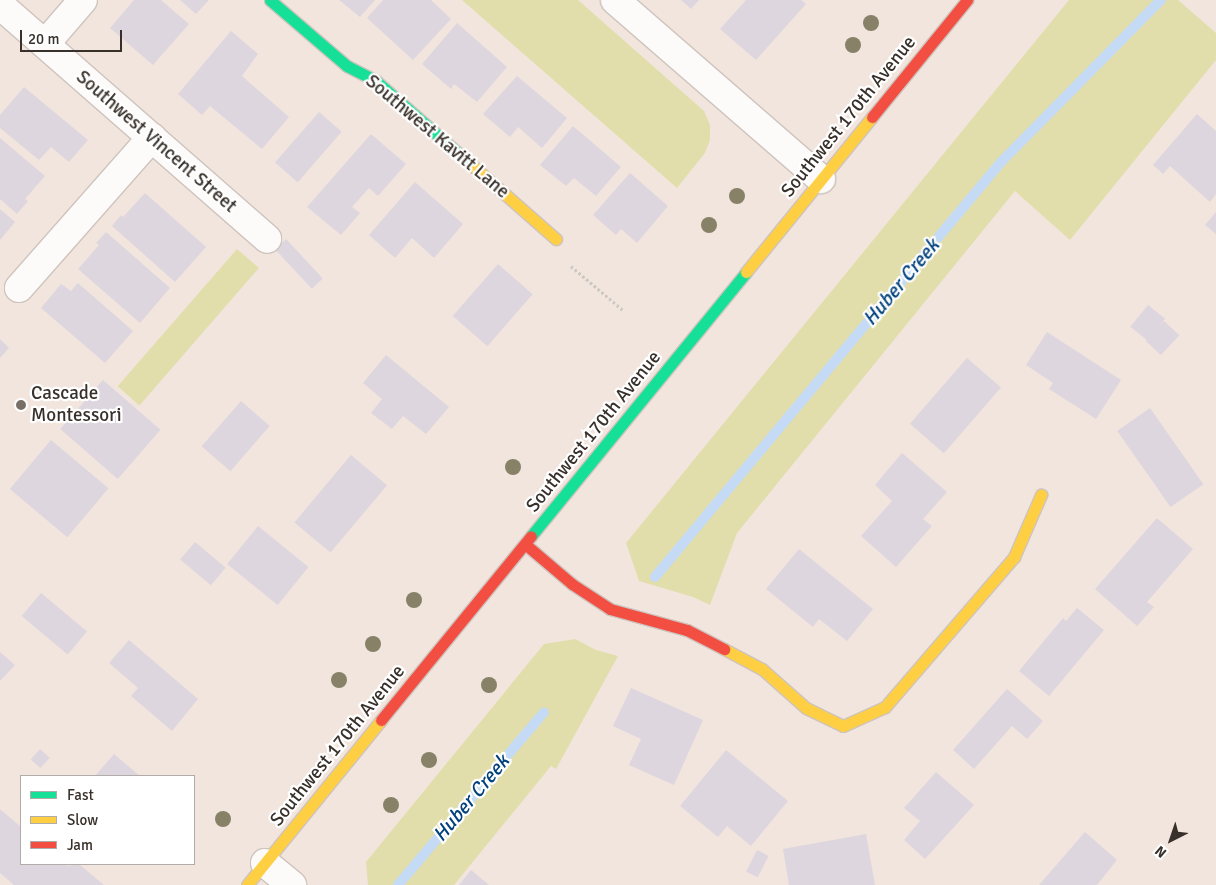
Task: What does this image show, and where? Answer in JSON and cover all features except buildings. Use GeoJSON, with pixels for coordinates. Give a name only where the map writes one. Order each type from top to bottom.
{"type":"FeatureCollection","features":[{"type":"Feature","properties":{"kind":"main road","name":"Southwest Kavitt Lane"},"geometry":{"type":"LineString","coordinates":[[270,0],[347,66],[376,81],[556,239]]}},
{"type":"Feature","properties":{"kind":"main road","name":"Southwest 170th Avenue"},"geometry":{"type":"LineString","coordinates":[[247,885],[967,0]]}},
{"type":"Feature","properties":{"kind":"main road"},"geometry":{"type":"LineString","coordinates":[[524,544],[572,584],[610,609],[687,630],[762,669],[806,708],[843,726],[885,707],[1008,565],[1014,557],[1041,495]]}},
{"type":"Feature","properties":{"kind":"street"},"geometry":{"type":"LineString","coordinates":[[45,44],[82,0]]}},
{"type":"Feature","properties":{"kind":"street"},"geometry":{"type":"LineString","coordinates":[[615,0],[821,179]]}},
{"type":"Feature","properties":{"kind":"street","name":"Southwest Vincent Street"},"geometry":{"type":"LineString","coordinates":[[0,5],[267,239]]}},
{"type":"Feature","properties":{"kind":"street"},"geometry":{"type":"LineString","coordinates":[[19,288],[152,137]]}},
{"type":"Feature","properties":{"kind":"street"},"geometry":{"type":"LineString","coordinates":[[265,862],[292,885]]}},
{"type":"Feature","properties":{"kind":"path"},"geometry":{"type":"LineString","coordinates":[[556,239],[562,258],[624,312]]}},
{"type":"Feature","properties":{"kind":"shaded area"},"geometry":{"type":"Polygon","coordinates":[[[462,0],[578,0],[704,111],[710,125],[710,140],[705,153],[677,188],[462,0]]]}},
{"type":"Feature","properties":{"kind":"shaded area"},"geometry":{"type":"Polygon","coordinates":[[[1069,0],[1178,0],[1216,33],[1216,60],[1070,240],[1015,191],[737,533],[710,605],[693,597],[639,581],[626,543],[1069,0]]]}},
{"type":"Feature","properties":{"kind":"shaded area"},"geometry":{"type":"Polygon","coordinates":[[[237,249],[259,268],[139,405],[118,386],[237,249]]]}},
{"type":"Feature","properties":{"kind":"shaded area"},"geometry":{"type":"Polygon","coordinates":[[[575,639],[596,650],[618,656],[556,769],[551,766],[454,885],[368,885],[366,862],[544,644],[575,639]]]}},
{"type":"Feature","properties":{"kind":"waterway","name":"Huber Creek"},"geometry":{"type":"LineString","coordinates":[[655,577],[1001,162],[1161,0]]}},
{"type":"Feature","properties":{"kind":"waterway","name":"Huber Creek"},"geometry":{"type":"LineString","coordinates":[[398,885],[544,712]]}},
{"type":"Feature","properties":{"kind":"traffic: fast"},"geometry":{"type":"LineString","coordinates":[[270,0],[347,66],[376,81],[474,167]]}},
{"type":"Feature","properties":{"kind":"traffic: fast"},"geometry":{"type":"LineString","coordinates":[[531,536],[746,272]]}},
{"type":"Feature","properties":{"kind":"traffic: slow"},"geometry":{"type":"LineString","coordinates":[[746,272],[872,117]]}},
{"type":"Feature","properties":{"kind":"traffic: slow"},"geometry":{"type":"LineString","coordinates":[[474,167],[556,239]]}},
{"type":"Feature","properties":{"kind":"traffic: slow"},"geometry":{"type":"LineString","coordinates":[[724,649],[762,669],[806,708],[843,726],[885,707],[1014,557],[1041,495]]}},
{"type":"Feature","properties":{"kind":"traffic: slow"},"geometry":{"type":"LineString","coordinates":[[247,885],[381,720]]}},
{"type":"Feature","properties":{"kind":"traffic: jam"},"geometry":{"type":"LineString","coordinates":[[872,117],[967,0]]}},
{"type":"Feature","properties":{"kind":"traffic: jam"},"geometry":{"type":"LineString","coordinates":[[381,720],[531,536]]}},
{"type":"Feature","properties":{"kind":"traffic: jam"},"geometry":{"type":"LineString","coordinates":[[525,544],[572,584],[610,609],[687,630],[724,649]]}},
{"type":"Feature","properties":{"kind":"place","name":"Cascade Montessori"},"geometry":{"type":"Point","coordinates":[21,405]}}]}
